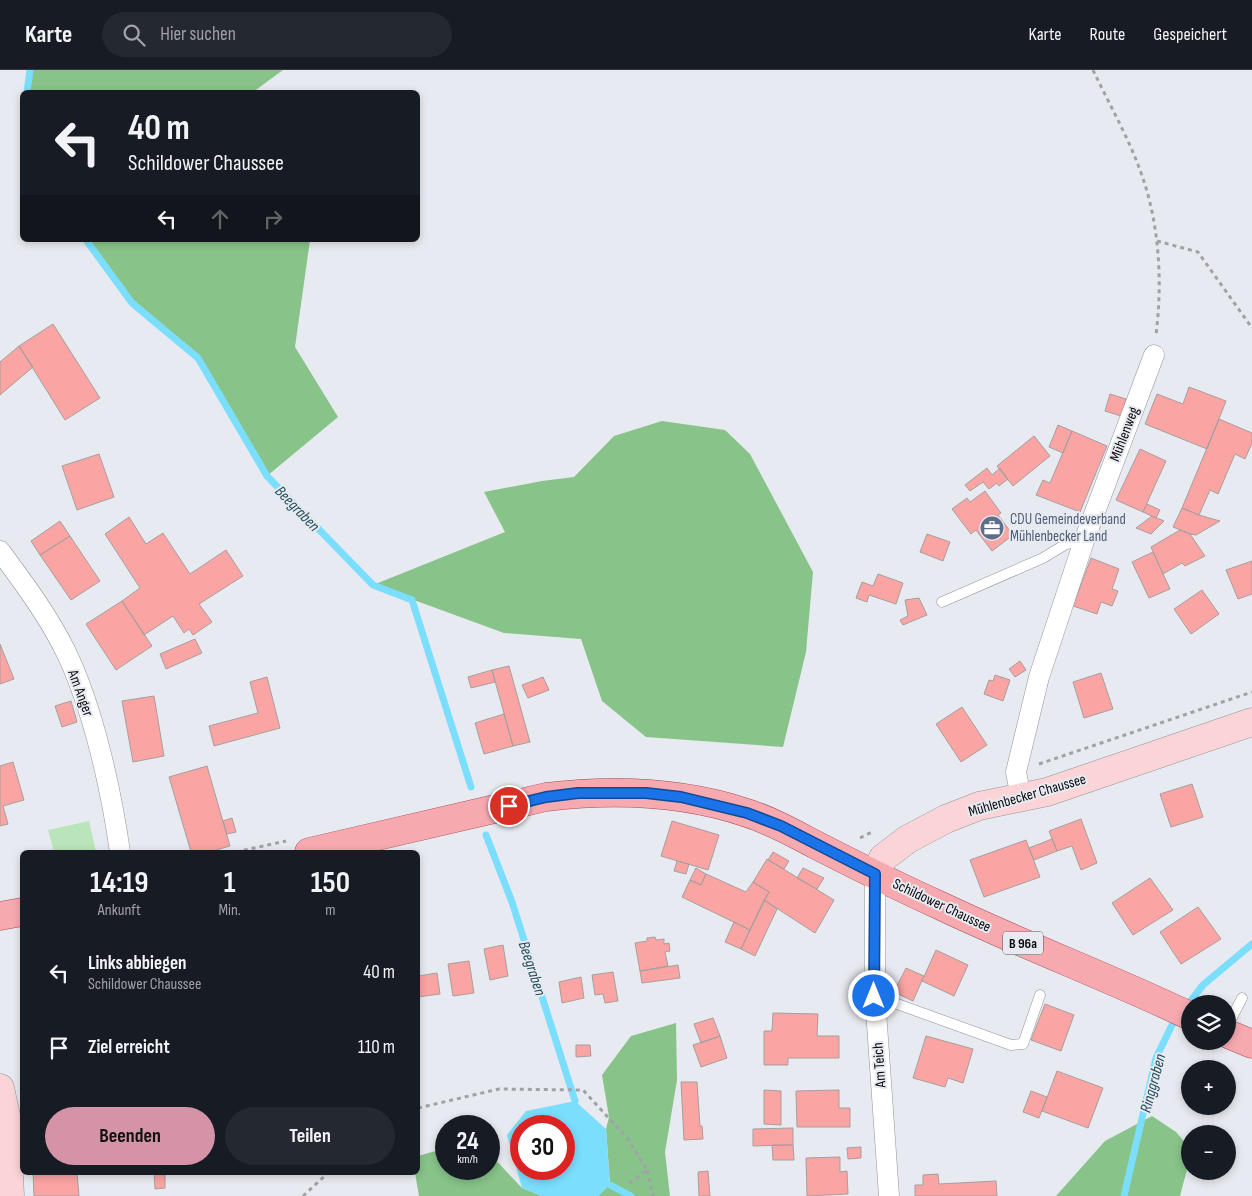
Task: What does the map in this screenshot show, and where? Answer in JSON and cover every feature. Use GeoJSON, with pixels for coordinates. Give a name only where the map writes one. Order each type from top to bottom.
{"type":"FeatureCollection","features":[{"type":"Feature","properties":{"kind":"main road","name":"Mühlenbecker Chaussee"},"geometry":{"type":"LineString","coordinates":[[875,874],[883,858],[916,834],[946,818],[979,806],[1047,792],[1252,722]]}},
{"type":"Feature","properties":{"kind":"main road","name":"Schildower Chaussee"},"geometry":{"type":"LineString","coordinates":[[318,850],[546,797],[578,793],[646,793],[681,797],[747,813],[781,826],[942,907],[1181,1012]]}},
{"type":"Feature","properties":{"kind":"main road"},"geometry":{"type":"LineString","coordinates":[[0,916],[20,912]]}},
{"type":"Feature","properties":{"kind":"main road"},"geometry":{"type":"LineString","coordinates":[[1236,1037],[1252,1044]]}},
{"type":"Feature","properties":{"kind":"main road"},"geometry":{"type":"LineString","coordinates":[[0,1088],[6,1116],[10,1196]]}},
{"type":"Feature","properties":{"kind":"street","name":"Mühlenweg"},"geometry":{"type":"LineString","coordinates":[[1021,798],[1016,772],[1039,676],[1084,541],[1154,355]]}},
{"type":"Feature","properties":{"kind":"street","name":"Am Anger"},"geometry":{"type":"LineString","coordinates":[[0,551],[34,597],[65,650],[86,702],[115,817],[120,850]]}},
{"type":"Feature","properties":{"kind":"street","name":"Am Teich"},"geometry":{"type":"LineString","coordinates":[[875,874],[874,996],[889,1196]]}},
{"type":"Feature","properties":{"kind":"lane"},"geometry":{"type":"LineString","coordinates":[[942,602],[1043,558],[1066,544],[1084,541]]}},
{"type":"Feature","properties":{"kind":"lane"},"geometry":{"type":"LineString","coordinates":[[874,996],[1011,1045],[1023,1044],[1040,995]]}},
{"type":"Feature","properties":{"kind":"lane"},"geometry":{"type":"LineString","coordinates":[[1236,1010],[1242,998]]}},
{"type":"Feature","properties":{"kind":"path"},"geometry":{"type":"LineString","coordinates":[[1093,70],[1130,145],[1146,188],[1157,241],[1160,299],[1154,355]]}},
{"type":"Feature","properties":{"kind":"path"},"geometry":{"type":"LineString","coordinates":[[1157,241],[1198,252],[1252,328]]}},
{"type":"Feature","properties":{"kind":"path"},"geometry":{"type":"LineString","coordinates":[[1016,772],[1252,692]]}},
{"type":"Feature","properties":{"kind":"path"},"geometry":{"type":"LineString","coordinates":[[420,1108],[499,1089],[583,1090],[627,1138],[647,1170],[653,1196]]}},
{"type":"Feature","properties":{"kind":"path"},"geometry":{"type":"LineString","coordinates":[[628,1184],[647,1170]]}},
{"type":"Feature","properties":{"kind":"path"},"geometry":{"type":"LineString","coordinates":[[303,1196],[325,1175]]}},
{"type":"Feature","properties":{"kind":"green space"},"geometry":{"type":"Polygon","coordinates":[[[30,70],[283,70],[256,90],[27,90],[30,70]]]}},
{"type":"Feature","properties":{"kind":"green space"},"geometry":{"type":"Polygon","coordinates":[[[87,242],[310,242],[295,347],[338,417],[267,476],[198,358],[132,303],[87,242]]]}},
{"type":"Feature","properties":{"kind":"green space"},"geometry":{"type":"Polygon","coordinates":[[[662,421],[725,430],[750,454],[813,572],[806,652],[783,747],[646,737],[602,701],[581,639],[504,633],[373,585],[505,532],[484,492],[574,477],[614,436],[662,421]]]}},
{"type":"Feature","properties":{"kind":"green space"},"geometry":{"type":"Polygon","coordinates":[[[89,821],[96,850],[53,850],[48,830],[89,821]]]}},
{"type":"Feature","properties":{"kind":"green space"},"geometry":{"type":"Polygon","coordinates":[[[676,1023],[677,1080],[665,1152],[670,1196],[598,1196],[610,1184],[606,1129],[609,1117],[602,1075],[631,1036],[676,1023]]]}},
{"type":"Feature","properties":{"kind":"green space"},"geometry":{"type":"Polygon","coordinates":[[[1152,1116],[1176,1132],[1181,1138],[1181,1180],[1184,1180],[1180,1196],[1056,1196],[1105,1141],[1152,1116]]]}},
{"type":"Feature","properties":{"kind":"green space"},"geometry":{"type":"Polygon","coordinates":[[[435,1151],[435,1180],[500,1180],[500,1165],[510,1175],[510,1180],[514,1180],[522,1188],[542,1196],[419,1196],[415,1175],[420,1175],[420,1155],[435,1151]]]}},
{"type":"Feature","properties":{"kind":"water"},"geometry":{"type":"Polygon","coordinates":[[[575,1101],[606,1129],[610,1185],[598,1196],[542,1196],[522,1188],[520,1180],[575,1180],[575,1115],[523,1115],[526,1111],[575,1101]]]}},
{"type":"Feature","properties":{"kind":"water"},"geometry":{"type":"Polygon","coordinates":[[[510,1131],[510,1146],[507,1135],[510,1131]]]}},
{"type":"Feature","properties":{"kind":"building"},"geometry":{"type":"Polygon","coordinates":[[[53,324],[100,398],[65,420],[19,346],[53,324]]]}},
{"type":"Feature","properties":{"kind":"building"},"geometry":{"type":"Polygon","coordinates":[[[19,346],[33,367],[0,395],[0,362],[19,346]]]}},
{"type":"Feature","properties":{"kind":"building"},"geometry":{"type":"Polygon","coordinates":[[[1189,387],[1226,401],[1207,449],[1145,424],[1157,394],[1183,404],[1189,387]]]}},
{"type":"Feature","properties":{"kind":"building"},"geometry":{"type":"Polygon","coordinates":[[[1110,394],[1126,399],[1121,416],[1105,411],[1110,394]]]}},
{"type":"Feature","properties":{"kind":"building"},"geometry":{"type":"Polygon","coordinates":[[[1219,419],[1252,433],[1252,443],[1245,459],[1235,454],[1218,494],[1210,490],[1199,515],[1182,508],[1219,419]]]}},
{"type":"Feature","properties":{"kind":"building"},"geometry":{"type":"Polygon","coordinates":[[[1058,425],[1072,431],[1063,453],[1049,447],[1058,425]]]}},
{"type":"Feature","properties":{"kind":"building"},"geometry":{"type":"Polygon","coordinates":[[[1072,431],[1107,446],[1080,512],[1036,495],[1043,480],[1050,483],[1072,431]]]}},
{"type":"Feature","properties":{"kind":"building"},"geometry":{"type":"Polygon","coordinates":[[[1034,436],[1050,456],[1013,486],[997,466],[1034,436]]]}},
{"type":"Feature","properties":{"kind":"building"},"geometry":{"type":"Polygon","coordinates":[[[1140,449],[1166,461],[1143,512],[1116,500],[1140,449]]]}},
{"type":"Feature","properties":{"kind":"building"},"geometry":{"type":"Polygon","coordinates":[[[99,454],[114,497],[77,510],[62,466],[99,454]]]}},
{"type":"Feature","properties":{"kind":"building"},"geometry":{"type":"Polygon","coordinates":[[[987,468],[992,475],[1000,468],[1008,479],[999,486],[997,483],[989,489],[983,482],[970,491],[965,485],[987,468]]]}},
{"type":"Feature","properties":{"kind":"building"},"geometry":{"type":"Polygon","coordinates":[[[985,491],[1001,513],[998,515],[1013,535],[992,551],[976,530],[971,534],[952,509],[967,498],[970,502],[985,491]]]}},
{"type":"Feature","properties":{"kind":"building"},"geometry":{"type":"Polygon","coordinates":[[[1147,504],[1160,510],[1156,518],[1143,512],[1147,504]]]}},
{"type":"Feature","properties":{"kind":"building"},"geometry":{"type":"Polygon","coordinates":[[[1182,508],[1220,521],[1196,535],[1190,534],[1173,527],[1182,508]]]}},
{"type":"Feature","properties":{"kind":"building"},"geometry":{"type":"Polygon","coordinates":[[[1152,516],[1164,521],[1151,534],[1136,528],[1152,516]]]}},
{"type":"Feature","properties":{"kind":"building"},"geometry":{"type":"Polygon","coordinates":[[[129,517],[146,544],[163,533],[190,574],[226,550],[243,576],[199,604],[212,622],[193,635],[189,629],[184,633],[173,616],[144,635],[122,601],[140,588],[105,534],[129,517]]]}},
{"type":"Feature","properties":{"kind":"building"},"geometry":{"type":"Polygon","coordinates":[[[60,521],[70,536],[40,555],[31,541],[60,521]]]}},
{"type":"Feature","properties":{"kind":"building"},"geometry":{"type":"Polygon","coordinates":[[[1180,530],[1190,534],[1205,556],[1185,566],[1182,563],[1163,574],[1151,547],[1180,530]]]}},
{"type":"Feature","properties":{"kind":"building"},"geometry":{"type":"Polygon","coordinates":[[[927,534],[950,542],[943,561],[920,552],[927,534]]]}},
{"type":"Feature","properties":{"kind":"building"},"geometry":{"type":"Polygon","coordinates":[[[70,536],[100,581],[71,600],[40,555],[70,536]]]}},
{"type":"Feature","properties":{"kind":"building"},"geometry":{"type":"Polygon","coordinates":[[[1153,552],[1170,589],[1149,598],[1132,562],[1153,552]]]}},
{"type":"Feature","properties":{"kind":"building"},"geometry":{"type":"Polygon","coordinates":[[[1091,558],[1119,569],[1112,589],[1118,591],[1112,606],[1101,602],[1097,614],[1073,606],[1091,558]]]}},
{"type":"Feature","properties":{"kind":"building"},"geometry":{"type":"Polygon","coordinates":[[[1252,561],[1252,594],[1238,599],[1226,570],[1252,561]]]}},
{"type":"Feature","properties":{"kind":"building"},"geometry":{"type":"Polygon","coordinates":[[[878,574],[903,583],[896,604],[869,595],[867,602],[856,598],[862,582],[873,586],[878,574]]]}},
{"type":"Feature","properties":{"kind":"building"},"geometry":{"type":"Polygon","coordinates":[[[1202,590],[1219,614],[1191,634],[1174,609],[1202,590]]]}},
{"type":"Feature","properties":{"kind":"building"},"geometry":{"type":"Polygon","coordinates":[[[919,598],[927,615],[903,625],[900,620],[908,616],[905,600],[919,598]]]}},
{"type":"Feature","properties":{"kind":"building"},"geometry":{"type":"Polygon","coordinates":[[[122,601],[152,646],[116,670],[86,624],[122,601]]]}},
{"type":"Feature","properties":{"kind":"building"},"geometry":{"type":"Polygon","coordinates":[[[195,639],[202,653],[166,669],[160,654],[195,639]]]}},
{"type":"Feature","properties":{"kind":"building"},"geometry":{"type":"Polygon","coordinates":[[[0,644],[14,679],[0,684],[0,644]]]}},
{"type":"Feature","properties":{"kind":"building"},"geometry":{"type":"Polygon","coordinates":[[[1020,661],[1026,670],[1015,677],[1009,669],[1020,661]]]}},
{"type":"Feature","properties":{"kind":"building"},"geometry":{"type":"Polygon","coordinates":[[[509,666],[530,742],[513,746],[492,670],[509,666]]]}},
{"type":"Feature","properties":{"kind":"building"},"geometry":{"type":"Polygon","coordinates":[[[492,670],[495,682],[471,688],[468,677],[492,670]]]}},
{"type":"Feature","properties":{"kind":"building"},"geometry":{"type":"Polygon","coordinates":[[[1101,673],[1113,709],[1084,718],[1073,682],[1101,673]]]}},
{"type":"Feature","properties":{"kind":"building"},"geometry":{"type":"Polygon","coordinates":[[[995,675],[1010,680],[1003,701],[984,694],[989,680],[993,681],[995,675]]]}},
{"type":"Feature","properties":{"kind":"building"},"geometry":{"type":"Polygon","coordinates":[[[267,677],[280,728],[214,746],[209,726],[258,713],[250,682],[267,677]]]}},
{"type":"Feature","properties":{"kind":"building"},"geometry":{"type":"Polygon","coordinates":[[[543,677],[549,690],[528,698],[522,685],[543,677]]]}},
{"type":"Feature","properties":{"kind":"building"},"geometry":{"type":"Polygon","coordinates":[[[154,696],[164,756],[133,762],[122,701],[154,696]]]}},
{"type":"Feature","properties":{"kind":"building"},"geometry":{"type":"Polygon","coordinates":[[[71,701],[77,722],[62,727],[55,706],[71,701]]]}},
{"type":"Feature","properties":{"kind":"building"},"geometry":{"type":"Polygon","coordinates":[[[962,707],[987,745],[961,762],[936,724],[962,707]]]}},
{"type":"Feature","properties":{"kind":"building"},"geometry":{"type":"Polygon","coordinates":[[[504,714],[513,746],[484,754],[475,723],[504,714]]]}},
{"type":"Feature","properties":{"kind":"building"},"geometry":{"type":"Polygon","coordinates":[[[13,762],[24,800],[3,806],[8,824],[0,826],[0,766],[13,762]]]}},
{"type":"Feature","properties":{"kind":"building"},"geometry":{"type":"Polygon","coordinates":[[[207,766],[230,846],[216,850],[190,850],[169,777],[207,766]]]}},
{"type":"Feature","properties":{"kind":"building"},"geometry":{"type":"Polygon","coordinates":[[[1192,784],[1203,817],[1171,827],[1160,794],[1192,784]]]}},
{"type":"Feature","properties":{"kind":"building"},"geometry":{"type":"Polygon","coordinates":[[[232,818],[236,832],[227,834],[223,821],[232,818]]]}},
{"type":"Feature","properties":{"kind":"building"},"geometry":{"type":"Polygon","coordinates":[[[1081,819],[1097,863],[1081,870],[1072,846],[1057,851],[1049,831],[1081,819]]]}},
{"type":"Feature","properties":{"kind":"building"},"geometry":{"type":"Polygon","coordinates":[[[672,821],[719,835],[708,870],[661,856],[672,821]]]}},
{"type":"Feature","properties":{"kind":"building"},"geometry":{"type":"Polygon","coordinates":[[[1052,839],[1057,851],[1034,860],[1029,848],[1052,839]]]}},
{"type":"Feature","properties":{"kind":"building"},"geometry":{"type":"Polygon","coordinates":[[[1026,840],[1040,877],[984,897],[970,860],[1026,840]]]}},
{"type":"Feature","properties":{"kind":"building"},"geometry":{"type":"Polygon","coordinates":[[[773,852],[789,861],[784,869],[768,860],[773,852]]]}},
{"type":"Feature","properties":{"kind":"building"},"geometry":{"type":"Polygon","coordinates":[[[767,859],[834,900],[815,933],[764,900],[769,892],[753,882],[767,859]]]}},
{"type":"Feature","properties":{"kind":"building"},"geometry":{"type":"Polygon","coordinates":[[[677,861],[689,864],[686,874],[674,871],[677,861]]]}},
{"type":"Feature","properties":{"kind":"building"},"geometry":{"type":"Polygon","coordinates":[[[696,868],[706,874],[701,885],[690,880],[696,868]]]}},
{"type":"Feature","properties":{"kind":"building"},"geometry":{"type":"Polygon","coordinates":[[[803,868],[824,878],[817,889],[797,878],[803,868]]]}},
{"type":"Feature","properties":{"kind":"building"},"geometry":{"type":"Polygon","coordinates":[[[706,874],[746,892],[753,882],[769,892],[750,930],[682,897],[690,880],[701,885],[706,874]]]}},
{"type":"Feature","properties":{"kind":"building"},"geometry":{"type":"Polygon","coordinates":[[[1150,878],[1173,910],[1133,935],[1112,903],[1150,878]]]}},
{"type":"Feature","properties":{"kind":"building"},"geometry":{"type":"Polygon","coordinates":[[[764,900],[777,909],[755,956],[741,949],[764,900]]]}},
{"type":"Feature","properties":{"kind":"building"},"geometry":{"type":"Polygon","coordinates":[[[1198,907],[1221,939],[1181,964],[1160,932],[1198,907]]]}},
{"type":"Feature","properties":{"kind":"building"},"geometry":{"type":"Polygon","coordinates":[[[734,922],[750,930],[741,949],[725,942],[734,922]]]}},
{"type":"Feature","properties":{"kind":"building"},"geometry":{"type":"Polygon","coordinates":[[[655,937],[656,940],[664,939],[664,944],[669,943],[670,951],[665,952],[668,966],[640,971],[635,943],[647,941],[647,938],[655,937]]]}},
{"type":"Feature","properties":{"kind":"building"},"geometry":{"type":"Polygon","coordinates":[[[503,945],[508,976],[490,980],[484,949],[503,945]]]}},
{"type":"Feature","properties":{"kind":"building"},"geometry":{"type":"Polygon","coordinates":[[[936,950],[968,965],[954,996],[922,981],[936,950]]]}},
{"type":"Feature","properties":{"kind":"building"},"geometry":{"type":"Polygon","coordinates":[[[469,961],[474,993],[453,996],[448,964],[469,961]]]}},
{"type":"Feature","properties":{"kind":"building"},"geometry":{"type":"Polygon","coordinates":[[[678,965],[680,978],[642,983],[640,971],[678,965]]]}},
{"type":"Feature","properties":{"kind":"building"},"geometry":{"type":"Polygon","coordinates":[[[906,968],[924,976],[913,1001],[894,992],[906,968]]]}},
{"type":"Feature","properties":{"kind":"building"},"geometry":{"type":"Polygon","coordinates":[[[613,972],[618,1001],[605,1003],[603,994],[595,995],[592,975],[613,972]]]}},
{"type":"Feature","properties":{"kind":"building"},"geometry":{"type":"Polygon","coordinates":[[[437,973],[440,994],[420,997],[420,976],[437,973]]]}},
{"type":"Feature","properties":{"kind":"building"},"geometry":{"type":"Polygon","coordinates":[[[581,977],[584,998],[562,1003],[559,982],[581,977]]]}},
{"type":"Feature","properties":{"kind":"building"},"geometry":{"type":"Polygon","coordinates":[[[1045,1004],[1074,1015],[1061,1051],[1031,1040],[1045,1004]]]}},
{"type":"Feature","properties":{"kind":"building"},"geometry":{"type":"Polygon","coordinates":[[[773,1013],[818,1014],[817,1036],[839,1036],[839,1058],[788,1058],[788,1065],[764,1065],[764,1031],[772,1031],[773,1013]]]}},
{"type":"Feature","properties":{"kind":"building"},"geometry":{"type":"Polygon","coordinates":[[[713,1018],[720,1036],[701,1043],[694,1024],[713,1018]]]}},
{"type":"Feature","properties":{"kind":"building"},"geometry":{"type":"Polygon","coordinates":[[[720,1036],[727,1058],[701,1067],[693,1045],[720,1036]]]}},
{"type":"Feature","properties":{"kind":"building"},"geometry":{"type":"Polygon","coordinates":[[[926,1036],[973,1049],[963,1083],[948,1078],[945,1087],[913,1078],[926,1036]]]}},
{"type":"Feature","properties":{"kind":"building"},"geometry":{"type":"Polygon","coordinates":[[[576,1045],[590,1045],[591,1056],[576,1057],[576,1045]]]}},
{"type":"Feature","properties":{"kind":"building"},"geometry":{"type":"Polygon","coordinates":[[[1057,1071],[1103,1088],[1088,1128],[1042,1111],[1057,1071]]]}},
{"type":"Feature","properties":{"kind":"building"},"geometry":{"type":"Polygon","coordinates":[[[681,1082],[697,1082],[700,1126],[702,1126],[703,1139],[684,1140],[681,1082]]]}},
{"type":"Feature","properties":{"kind":"building"},"geometry":{"type":"Polygon","coordinates":[[[764,1090],[781,1091],[781,1125],[764,1124],[764,1090]]]}},
{"type":"Feature","properties":{"kind":"building"},"geometry":{"type":"Polygon","coordinates":[[[839,1090],[839,1108],[850,1108],[850,1127],[797,1127],[796,1091],[839,1090]]]}},
{"type":"Feature","properties":{"kind":"building"},"geometry":{"type":"Polygon","coordinates":[[[1031,1091],[1047,1097],[1039,1118],[1023,1112],[1031,1091]]]}},
{"type":"Feature","properties":{"kind":"building"},"geometry":{"type":"Polygon","coordinates":[[[793,1128],[793,1145],[753,1146],[753,1129],[793,1128]]]}},
{"type":"Feature","properties":{"kind":"building"},"geometry":{"type":"Polygon","coordinates":[[[772,1145],[793,1145],[794,1160],[773,1160],[772,1145]]]}},
{"type":"Feature","properties":{"kind":"building"},"geometry":{"type":"Polygon","coordinates":[[[861,1147],[861,1158],[848,1159],[847,1148],[861,1147]]]}},
{"type":"Feature","properties":{"kind":"building"},"geometry":{"type":"Polygon","coordinates":[[[840,1157],[840,1172],[847,1171],[848,1194],[807,1196],[806,1158],[840,1157]]]}},
{"type":"Feature","properties":{"kind":"building"},"geometry":{"type":"Polygon","coordinates":[[[708,1171],[710,1196],[699,1196],[698,1172],[708,1171]]]}},
{"type":"Feature","properties":{"kind":"building"},"geometry":{"type":"Polygon","coordinates":[[[938,1174],[939,1184],[996,1181],[997,1196],[915,1196],[915,1185],[923,1185],[923,1175],[938,1174]]]}},
{"type":"Feature","properties":{"kind":"building"},"geometry":{"type":"Polygon","coordinates":[[[33,1175],[77,1175],[79,1196],[34,1196],[33,1175]]]}},
{"type":"Feature","properties":{"kind":"building"},"geometry":{"type":"Polygon","coordinates":[[[154,1175],[165,1175],[165,1188],[155,1189],[154,1175]]]}},
{"type":"Feature","properties":{"kind":"waterway","name":"Beegraben"},"geometry":{"type":"LineString","coordinates":[[27,90],[30,70]]}},
{"type":"Feature","properties":{"kind":"waterway","name":"Beegraben"},"geometry":{"type":"LineString","coordinates":[[87,242],[132,303],[198,358],[267,476],[373,585],[412,600],[471,787]]}},
{"type":"Feature","properties":{"kind":"waterway","name":"Beegraben"},"geometry":{"type":"LineString","coordinates":[[486,835],[512,902],[575,1101]]}},
{"type":"Feature","properties":{"kind":"waterway","name":"Ringgraben"},"geometry":{"type":"LineString","coordinates":[[1195,995],[1203,985],[1252,944]]}},
{"type":"Feature","properties":{"kind":"waterway","name":"Ringgraben"},"geometry":{"type":"LineString","coordinates":[[1124,1196],[1156,1058],[1172,1025],[1178,1018]]}},
{"type":"Feature","properties":{"kind":"waterway","name":"Beegraben"},"geometry":{"type":"LineString","coordinates":[[610,1185],[631,1196]]}},
{"type":"Feature","properties":{"kind":"place","name":"CDU Gemeindeverband Mühlenbecker Land"},"geometry":{"type":"Point","coordinates":[992,528]}},
{"type":"Feature","properties":{"kind":"route"},"geometry":{"type":"LineString","coordinates":[[509,806],[546,797],[578,793],[646,793],[681,797],[747,813],[781,826],[875,874],[874,996]]}}]}
